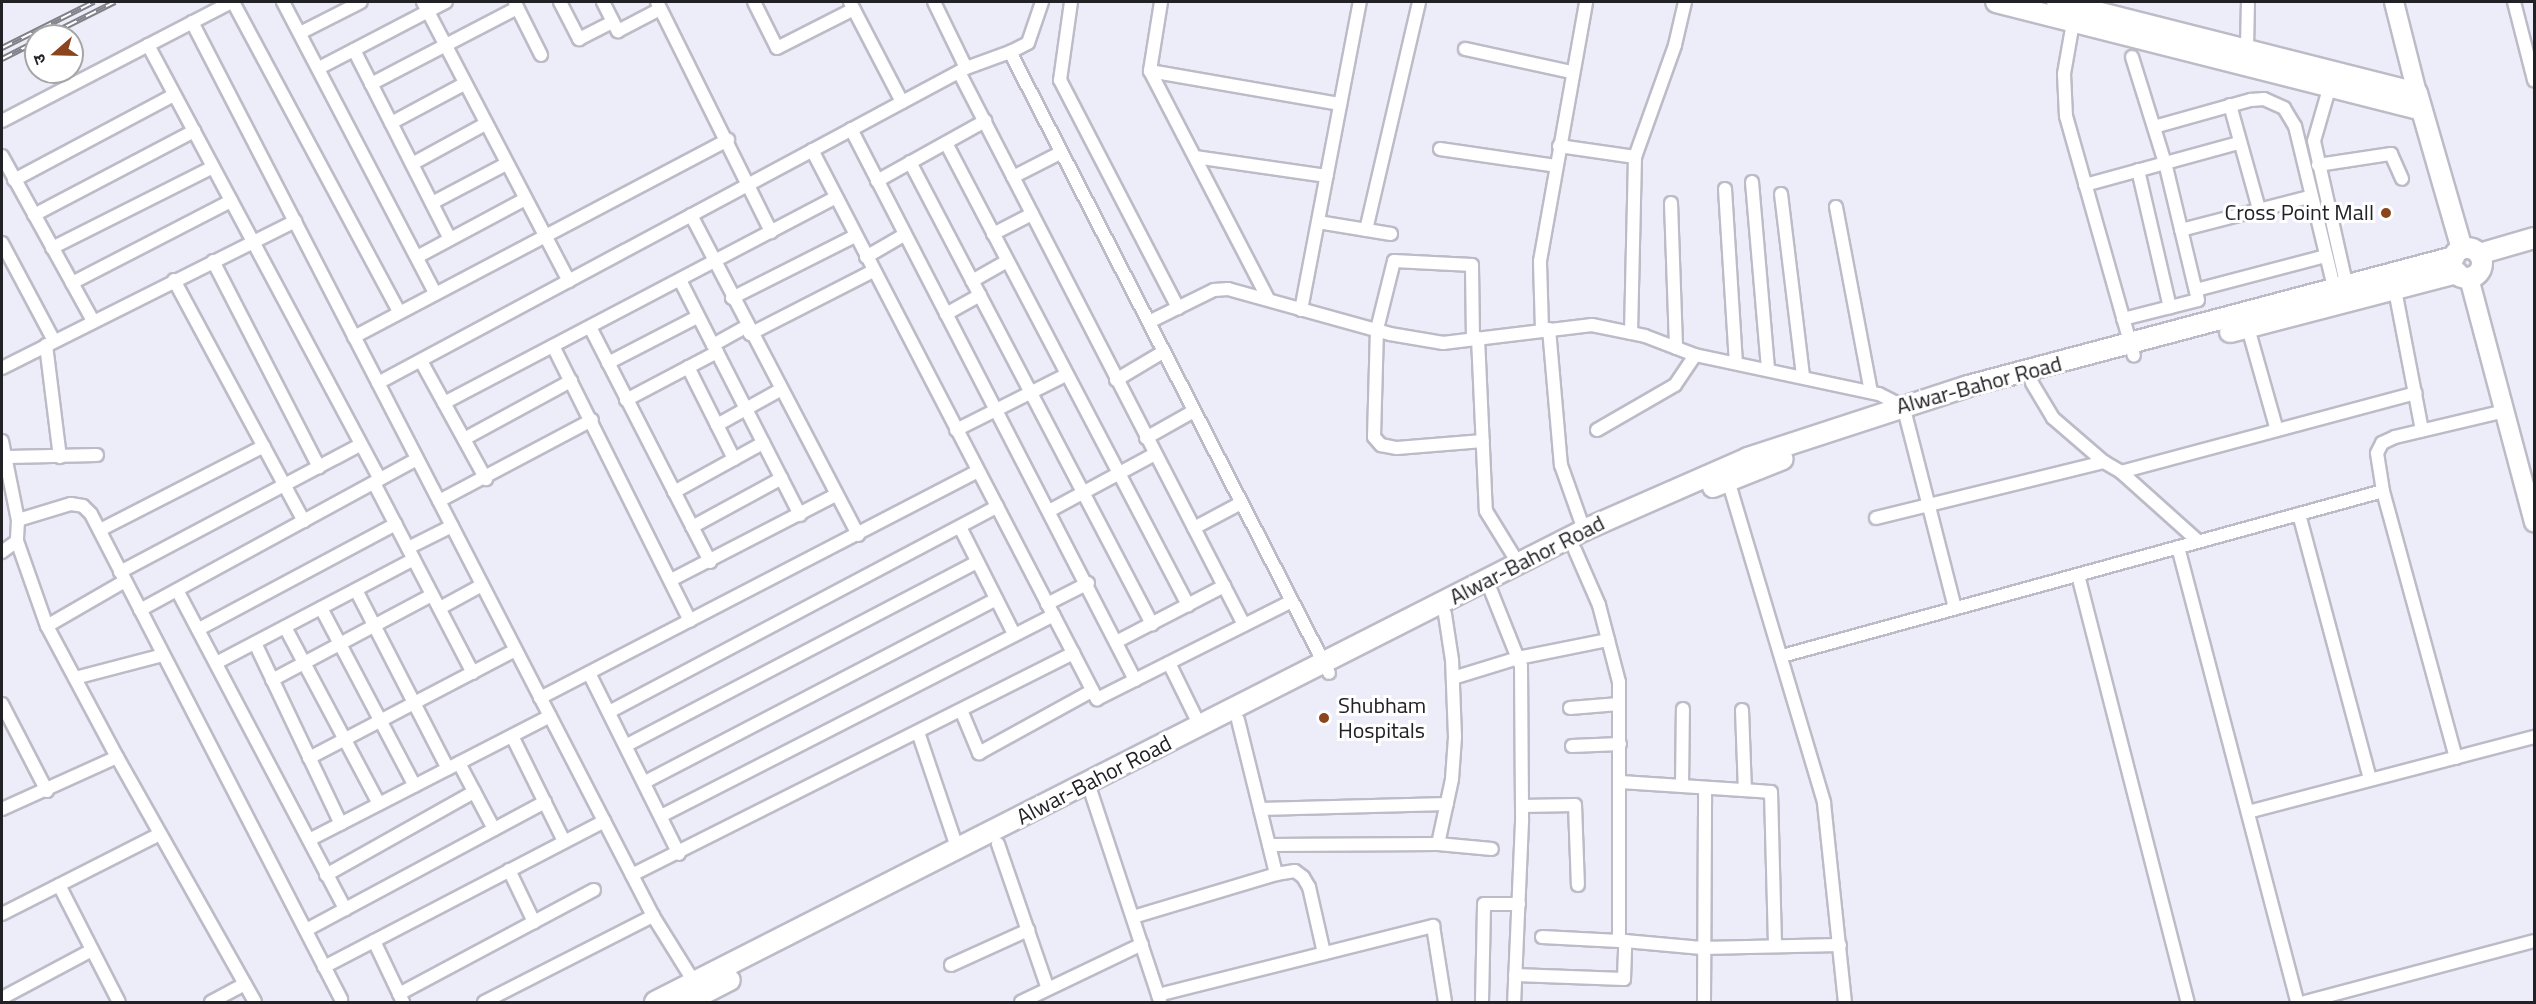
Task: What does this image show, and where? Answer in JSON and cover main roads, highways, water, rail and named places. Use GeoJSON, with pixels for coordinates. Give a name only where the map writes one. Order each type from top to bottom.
{"type":"FeatureCollection","features":[{"type":"Feature","properties":{"kind":"main road"},"geometry":{"type":"LineString","coordinates":[[1996,2],[2069,10],[2247,48],[2332,77]]}},
{"type":"Feature","properties":{"kind":"main road"},"geometry":{"type":"LineString","coordinates":[[2069,10],[2332,77],[2420,102],[2467,263]]}},
{"type":"Feature","properties":{"kind":"main road"},"geometry":{"type":"LineString","coordinates":[[2467,263],[2535,238]]}},
{"type":"Feature","properties":{"kind":"main road"},"geometry":{"type":"LineString","coordinates":[[2467,263],[2535,252]]}},
{"type":"Feature","properties":{"kind":"main road","name":"Alwar-Bahor Road"},"geometry":{"type":"LineString","coordinates":[[694,996],[958,850],[1238,720],[1327,668],[1518,563],[1584,530],[1748,458],[1904,411],[2133,350],[2341,289],[2467,263]]}},
{"type":"Feature","properties":{"kind":"main road","name":"Alwar-Bahor Road"},"geometry":{"type":"LineString","coordinates":[[655,1002],[694,996],[999,844],[1200,726],[1445,615],[1575,549],[1728,480],[1904,411],[2032,383],[2133,350],[2248,328],[2395,290],[2467,263]]}},
{"type":"Feature","properties":{"kind":"railway"},"geometry":{"type":"LineString","coordinates":[[2,48],[94,2]]}},
{"type":"Feature","properties":{"kind":"railway"},"geometry":{"type":"LineString","coordinates":[[71,24],[115,2]]}},
{"type":"Feature","properties":{"kind":"railway"},"geometry":{"type":"LineString","coordinates":[[2,59],[24,48]]}},
{"type":"Feature","properties":{"kind":"place","name":"Cross Point Mall"},"geometry":{"type":"Point","coordinates":[2386,213]}},
{"type":"Feature","properties":{"kind":"place","name":"Shubham Hospitals"},"geometry":{"type":"Point","coordinates":[1324,718]}}]}
